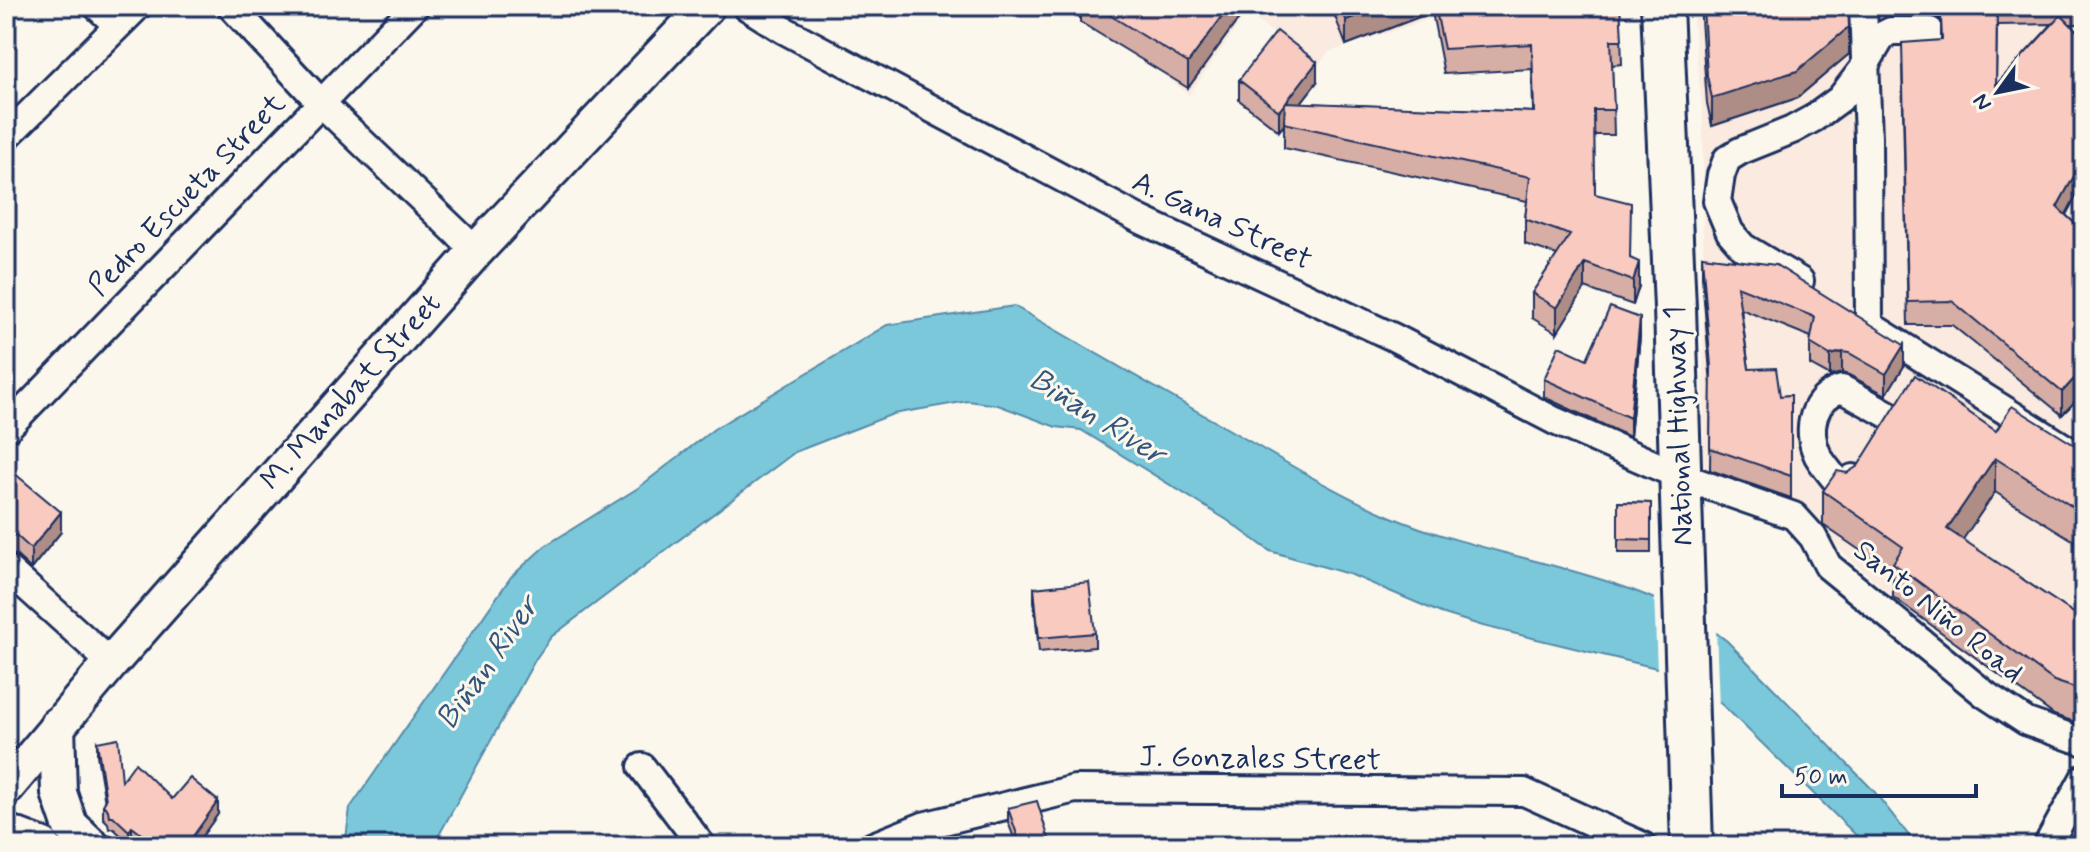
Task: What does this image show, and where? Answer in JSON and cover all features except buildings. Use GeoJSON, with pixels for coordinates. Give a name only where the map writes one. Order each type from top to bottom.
{"type":"FeatureCollection","features":[{"type":"Feature","properties":{"kind":"highway","name":"National Highway 1"},"geometry":{"type":"LineString","coordinates":[[1662,6],[1692,846]]}},
{"type":"Feature","properties":{"kind":"main road","name":"M. Manabat Street"},"geometry":{"type":"LineString","coordinates":[[6,788],[111,663],[476,251],[707,6]]}},
{"type":"Feature","properties":{"kind":"main road"},"geometry":{"type":"LineString","coordinates":[[57,725],[59,793],[70,825],[92,846]]}},
{"type":"Feature","properties":{"kind":"main road"},"geometry":{"type":"LineString","coordinates":[[6,832],[43,846]]}},
{"type":"Feature","properties":{"kind":"street"},"geometry":{"type":"LineString","coordinates":[[97,6],[117,25]]}},
{"type":"Feature","properties":{"kind":"street"},"geometry":{"type":"LineString","coordinates":[[6,137],[138,6]]}},
{"type":"Feature","properties":{"kind":"street"},"geometry":{"type":"LineString","coordinates":[[231,6],[321,103],[476,251]]}},
{"type":"Feature","properties":{"kind":"street","name":"Pedro Escueta Street"},"geometry":{"type":"LineString","coordinates":[[6,429],[415,6]]}},
{"type":"Feature","properties":{"kind":"street","name":"A. Gana Street"},"geometry":{"type":"LineString","coordinates":[[746,6],[797,38],[1139,219],[1393,337],[1555,421],[1680,476]]}},
{"type":"Feature","properties":{"kind":"street"},"geometry":{"type":"LineString","coordinates":[[1863,6],[1868,138],[1869,325]]}},
{"type":"Feature","properties":{"kind":"street"},"geometry":{"type":"LineString","coordinates":[[1821,294],[1743,247],[1730,232],[1717,201],[1727,159],[1814,118],[1840,99],[1883,35],[1891,31],[1930,31]]}},
{"type":"Feature","properties":{"kind":"street"},"geometry":{"type":"LineString","coordinates":[[1670,205],[1717,201]]}},
{"type":"Feature","properties":{"kind":"street"},"geometry":{"type":"LineString","coordinates":[[1845,309],[2084,460]]}},
{"type":"Feature","properties":{"kind":"street"},"geometry":{"type":"LineString","coordinates":[[1891,416],[1842,389],[1829,393],[1818,405],[1812,441],[1819,458],[1845,491],[1927,360]]}},
{"type":"Feature","properties":{"kind":"street","name":"Santo Niño Road"},"geometry":{"type":"LineString","coordinates":[[1680,476],[1794,516],[1813,537],[1828,566],[1986,695],[2027,722],[2084,742]]}},
{"type":"Feature","properties":{"kind":"street"},"geometry":{"type":"LineString","coordinates":[[6,568],[111,663]]}},
{"type":"Feature","properties":{"kind":"street"},"geometry":{"type":"LineString","coordinates":[[642,767],[702,846]]}},
{"type":"Feature","properties":{"kind":"street"},"geometry":{"type":"LineString","coordinates":[[2047,846],[2084,778]]}},
{"type":"Feature","properties":{"kind":"street","name":"J. Gonzales Street"},"geometry":{"type":"LineString","coordinates":[[873,846],[923,826],[1075,789],[1524,792],[1643,846]]}},
{"type":"Feature","properties":{"kind":"shaded area"},"geometry":{"type":"Polygon","coordinates":[[[1469,6],[1329,52],[1317,67],[1247,13],[1189,95],[1081,8],[1469,6]]]}},
{"type":"Feature","properties":{"kind":"shaded area"},"geometry":{"type":"Polygon","coordinates":[[[1709,6],[2084,6],[2084,730],[2062,720],[1893,597],[1837,547],[1823,525],[1704,484],[1703,118],[1692,9],[1709,6]]]}},
{"type":"Feature","properties":{"kind":"water","name":"Biñan River"},"geometry":{"type":"Polygon","coordinates":[[[1014,306],[1311,477],[1369,507],[1431,532],[1607,581],[1690,616],[1727,641],[1873,790],[1917,846],[1867,846],[1710,694],[1669,671],[1483,626],[1441,613],[1352,575],[1270,551],[1227,520],[1081,430],[1056,427],[998,405],[968,401],[893,414],[795,452],[551,637],[535,660],[433,846],[345,846],[350,808],[511,577],[545,546],[638,488],[714,429],[887,325],[1014,306]]]}},
{"type":"Feature","properties":{"kind":"pier"},"geometry":{"type":"Polygon","coordinates":[[[1654,594],[1692,612],[1716,628],[1719,708],[1687,684],[1657,671],[1654,594]]]}}]}
